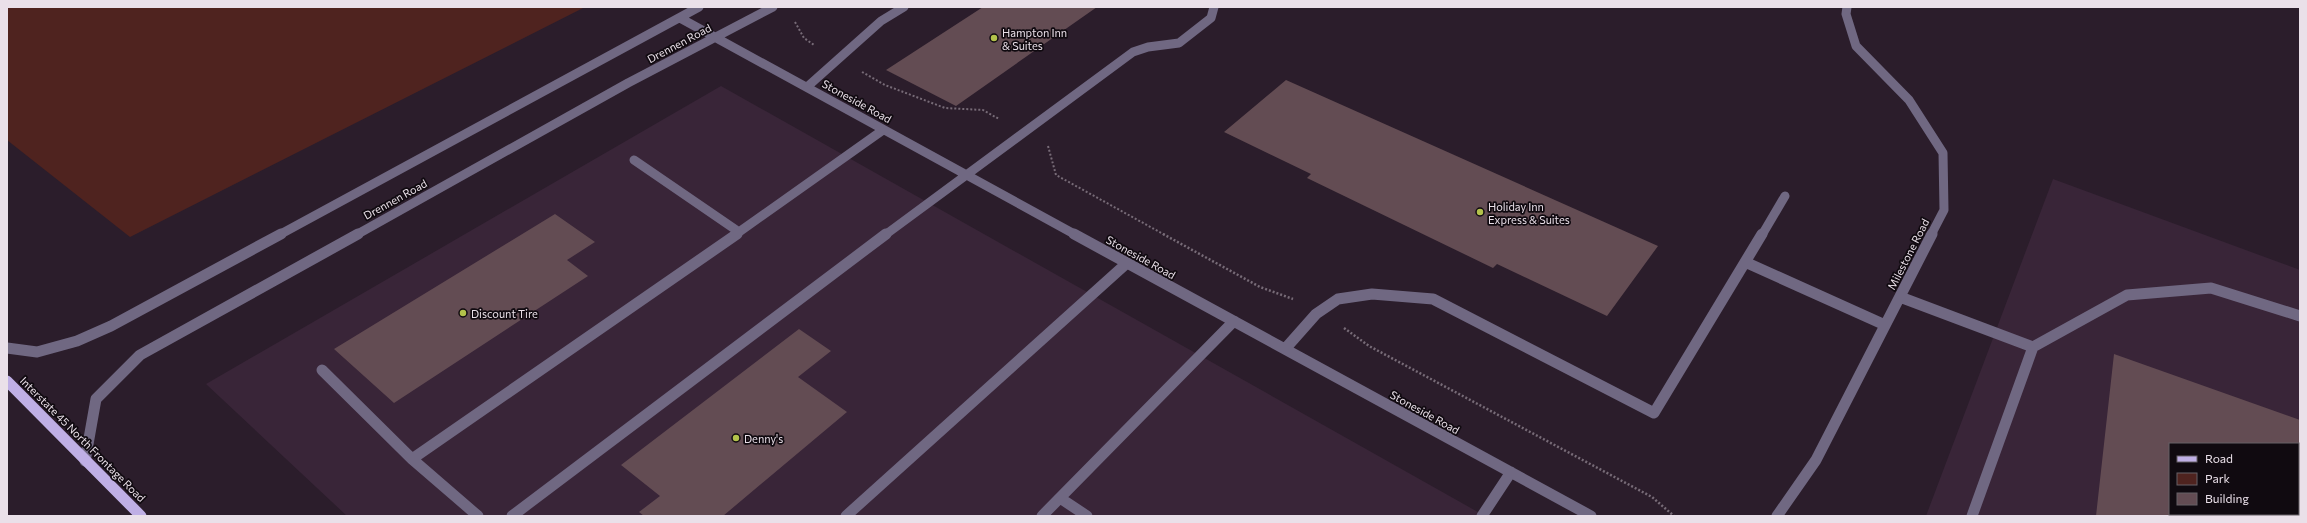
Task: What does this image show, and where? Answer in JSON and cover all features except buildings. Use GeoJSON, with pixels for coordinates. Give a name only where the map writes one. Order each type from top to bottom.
{"type":"FeatureCollection","features":[{"type":"Feature","properties":{"kind":"main road","name":"Interstate 45 North Frontage Road"},"geometry":{"type":"LineString","coordinates":[[7,381],[141,516]]}},
{"type":"Feature","properties":{"kind":"street","name":"Drennen Road"},"geometry":{"type":"LineString","coordinates":[[7,348],[37,352],[77,341],[111,326],[699,7]]}},
{"type":"Feature","properties":{"kind":"street","name":"Drennen Road"},"geometry":{"type":"LineString","coordinates":[[85,461],[96,399],[140,355],[628,83],[773,7]]}},
{"type":"Feature","properties":{"kind":"street"},"geometry":{"type":"LineString","coordinates":[[807,87],[881,21],[904,7]]}},
{"type":"Feature","properties":{"kind":"street"},"geometry":{"type":"LineString","coordinates":[[512,516],[965,174],[1133,52],[1148,47],[1179,43],[1211,18],[1214,7]]}},
{"type":"Feature","properties":{"kind":"street","name":"Milestone Road"},"geometry":{"type":"LineString","coordinates":[[1777,516],[1816,460],[1944,210],[1944,153],[1909,100],[1856,46],[1846,14],[1847,7]]}},
{"type":"Feature","properties":{"kind":"street","name":"Stoneside Road"},"geometry":{"type":"LineString","coordinates":[[680,18],[1591,516]]}},
{"type":"Feature","properties":{"kind":"street"},"geometry":{"type":"LineString","coordinates":[[412,459],[883,130]]}},
{"type":"Feature","properties":{"kind":"street"},"geometry":{"type":"LineString","coordinates":[[634,160],[739,232]]}},
{"type":"Feature","properties":{"kind":"street"},"geometry":{"type":"LineString","coordinates":[[1285,349],[1318,313],[1338,299],[1365,295],[1408,294],[1433,299],[1654,413],[1785,196]]}},
{"type":"Feature","properties":{"kind":"street"},"geometry":{"type":"LineString","coordinates":[[846,516],[1127,262]]}},
{"type":"Feature","properties":{"kind":"street"},"geometry":{"type":"LineString","coordinates":[[1745,262],[1885,325]]}},
{"type":"Feature","properties":{"kind":"street"},"geometry":{"type":"LineString","coordinates":[[1972,516],[2033,347],[2127,295],[2211,288],[2300,316]]}},
{"type":"Feature","properties":{"kind":"street"},"geometry":{"type":"LineString","coordinates":[[1900,296],[2033,347]]}},
{"type":"Feature","properties":{"kind":"street"},"geometry":{"type":"LineString","coordinates":[[1042,516],[1234,321]]}},
{"type":"Feature","properties":{"kind":"street"},"geometry":{"type":"LineString","coordinates":[[322,370],[412,459],[478,516]]}},
{"type":"Feature","properties":{"kind":"street"},"geometry":{"type":"LineString","coordinates":[[1482,516],[1511,472]]}},
{"type":"Feature","properties":{"kind":"street"},"geometry":{"type":"LineString","coordinates":[[1060,498],[1087,516]]}},
{"type":"Feature","properties":{"kind":"path"},"geometry":{"type":"LineString","coordinates":[[795,22],[804,38],[839,60],[885,85],[945,108],[983,110],[1048,144],[1056,175],[1260,287],[1295,300],[1352,333],[1369,346],[1652,497],[1674,516]]}},
{"type":"Feature","properties":{"kind":"shaded area"},"geometry":{"type":"Polygon","coordinates":[[[721,86],[1485,516],[347,516],[206,384],[721,86]]]}},
{"type":"Feature","properties":{"kind":"shaded area"},"geometry":{"type":"Polygon","coordinates":[[[2053,179],[2300,270],[2300,516],[1926,516],[2053,179]]]}},
{"type":"Feature","properties":{"kind":"green space"},"geometry":{"type":"Polygon","coordinates":[[[7,7],[585,7],[130,237],[7,140],[7,7]]]}},
{"type":"Feature","properties":{"kind":"place","name":"Hampton Inn & Suites"},"geometry":{"type":"Point","coordinates":[994,38]}},
{"type":"Feature","properties":{"kind":"place","name":"Holiday Inn Express & Suites"},"geometry":{"type":"Point","coordinates":[1480,212]}},
{"type":"Feature","properties":{"kind":"place","name":"Discount Tire"},"geometry":{"type":"Point","coordinates":[463,313]}},
{"type":"Feature","properties":{"kind":"place","name":"Denny's"},"geometry":{"type":"Point","coordinates":[736,438]}}]}
